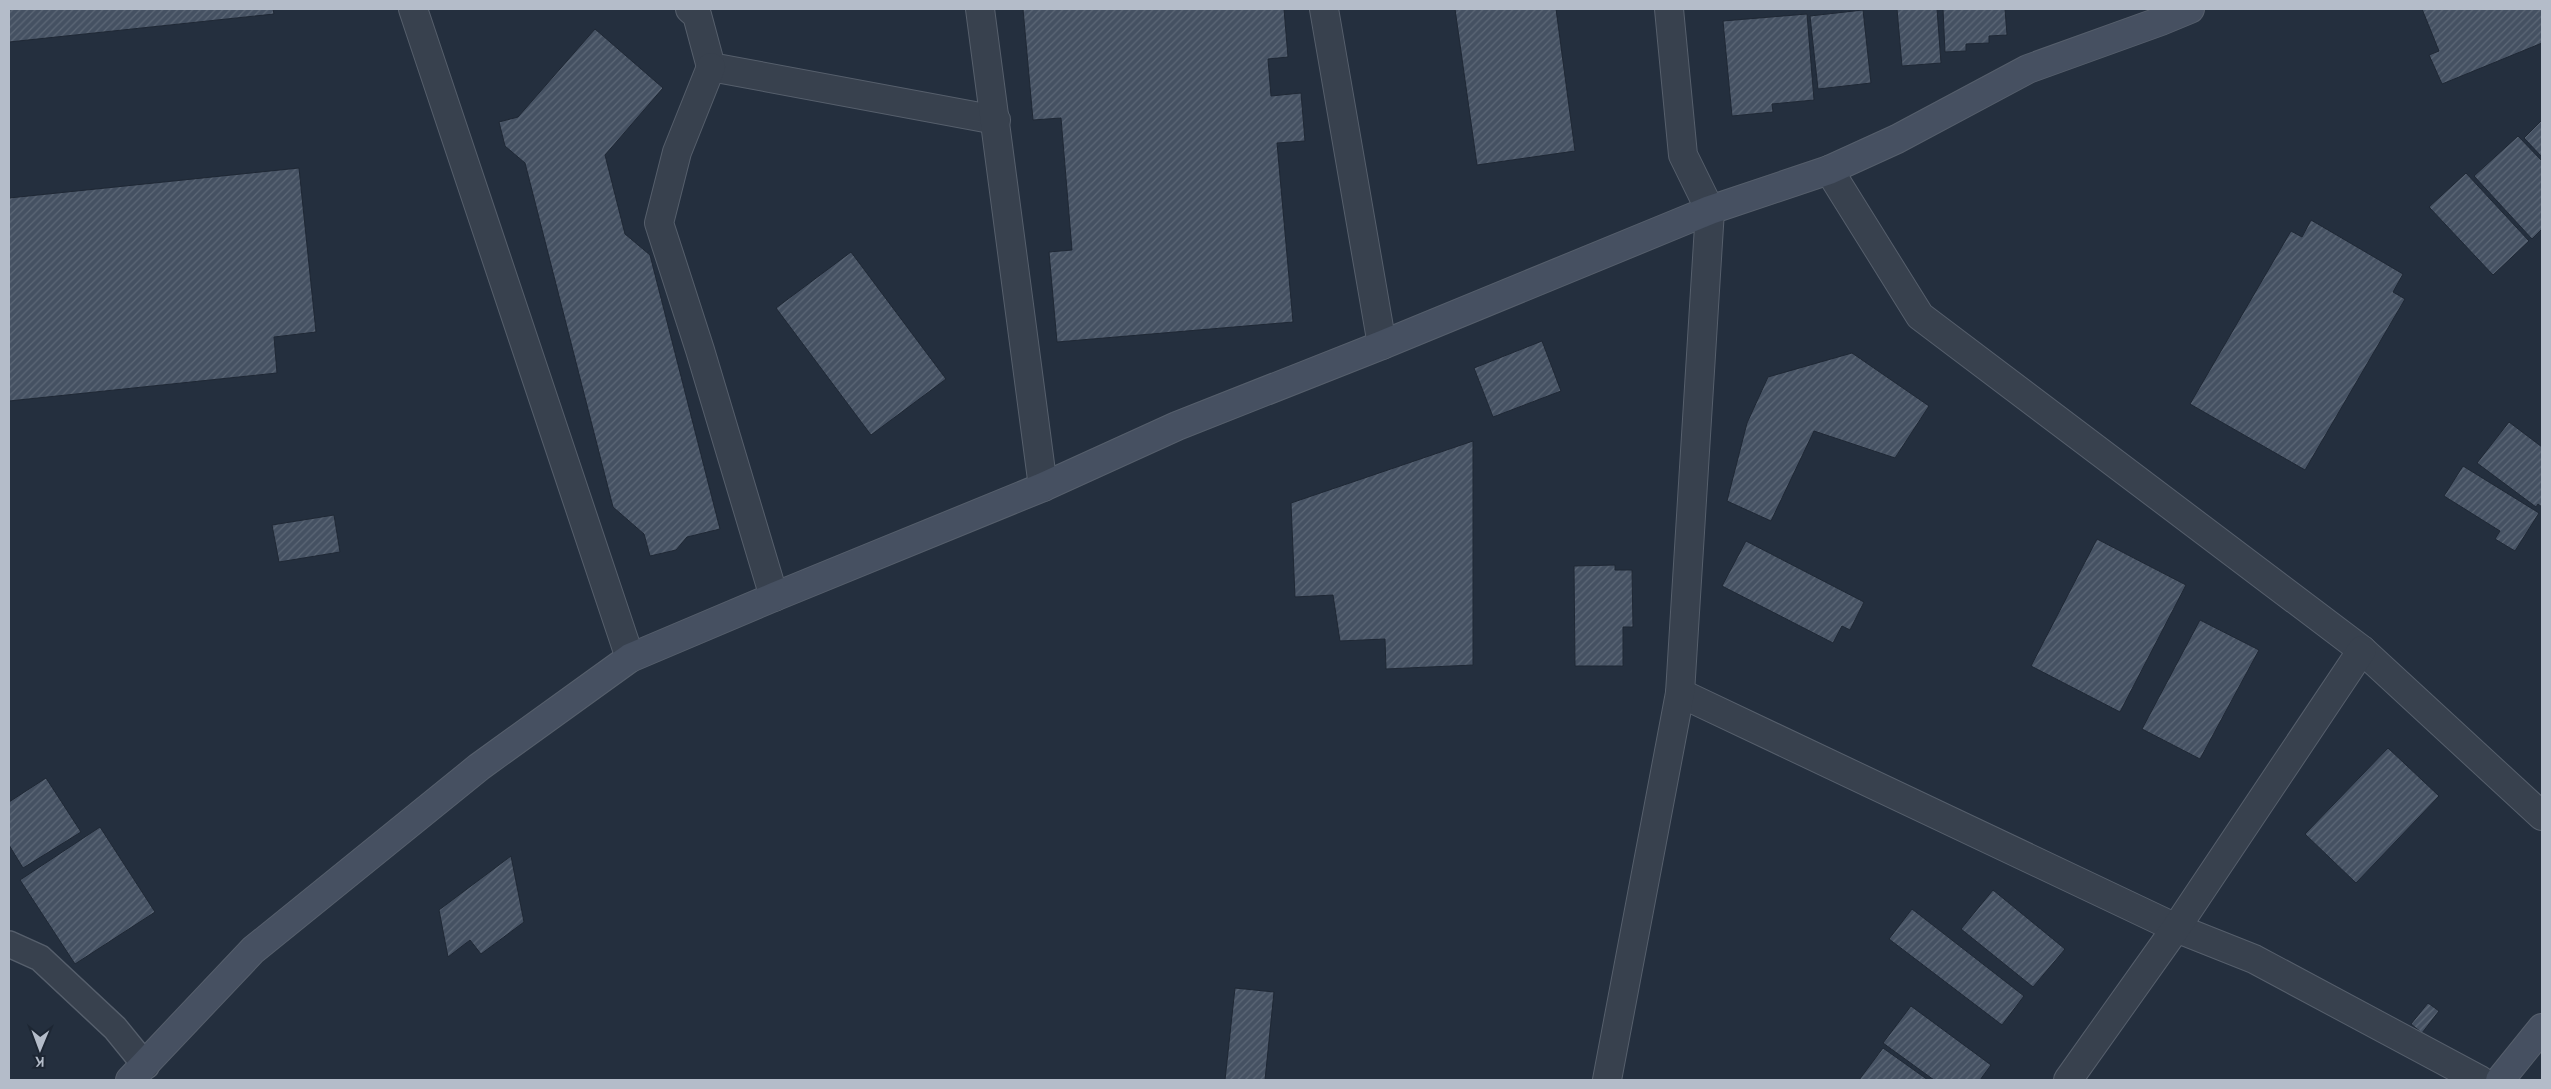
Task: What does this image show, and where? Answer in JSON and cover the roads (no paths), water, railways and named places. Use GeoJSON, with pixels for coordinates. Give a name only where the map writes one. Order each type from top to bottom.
{"type":"FeatureCollection","features":[{"type":"Feature","properties":{"kind":"street"},"geometry":{"type":"LineString","coordinates":[[413,9],[630,658]]}},
{"type":"Feature","properties":{"kind":"street"},"geometry":{"type":"LineString","coordinates":[[690,9],[697,14],[711,67],[677,152],[659,223],[700,350],[774,597]]}},
{"type":"Feature","properties":{"kind":"street"},"geometry":{"type":"LineString","coordinates":[[980,9],[1043,487]]}},
{"type":"Feature","properties":{"kind":"street"},"geometry":{"type":"LineString","coordinates":[[1324,9],[1382,345]]}},
{"type":"Feature","properties":{"kind":"street"},"geometry":{"type":"LineString","coordinates":[[1607,1080],[1680,693],[1710,210],[1683,155],[1669,9]]}},
{"type":"Feature","properties":{"kind":"street"},"geometry":{"type":"LineString","coordinates":[[143,1075],[253,950],[479,767],[630,658],[1043,487],[1177,426],[1382,345],[1710,210],[1829,170],[1897,139],[2028,69],[2159,15],[2190,9]]}},
{"type":"Feature","properties":{"kind":"street"},"geometry":{"type":"LineString","coordinates":[[711,67],[996,120]]}},
{"type":"Feature","properties":{"kind":"street"},"geometry":{"type":"LineString","coordinates":[[1829,170],[1920,316],[2362,650],[2542,816]]}},
{"type":"Feature","properties":{"kind":"street"},"geometry":{"type":"LineString","coordinates":[[2068,1080],[2176,928],[2362,650]]}},
{"type":"Feature","properties":{"kind":"street"},"geometry":{"type":"LineString","coordinates":[[1680,693],[2176,928],[2254,959],[2480,1080]]}},
{"type":"Feature","properties":{"kind":"street"},"geometry":{"type":"LineString","coordinates":[[2500,1080],[2542,1028]]}},
{"type":"Feature","properties":{"kind":"lane"},"geometry":{"type":"LineString","coordinates":[[9,944],[40,958],[115,1028],[143,1075]]}}]}
